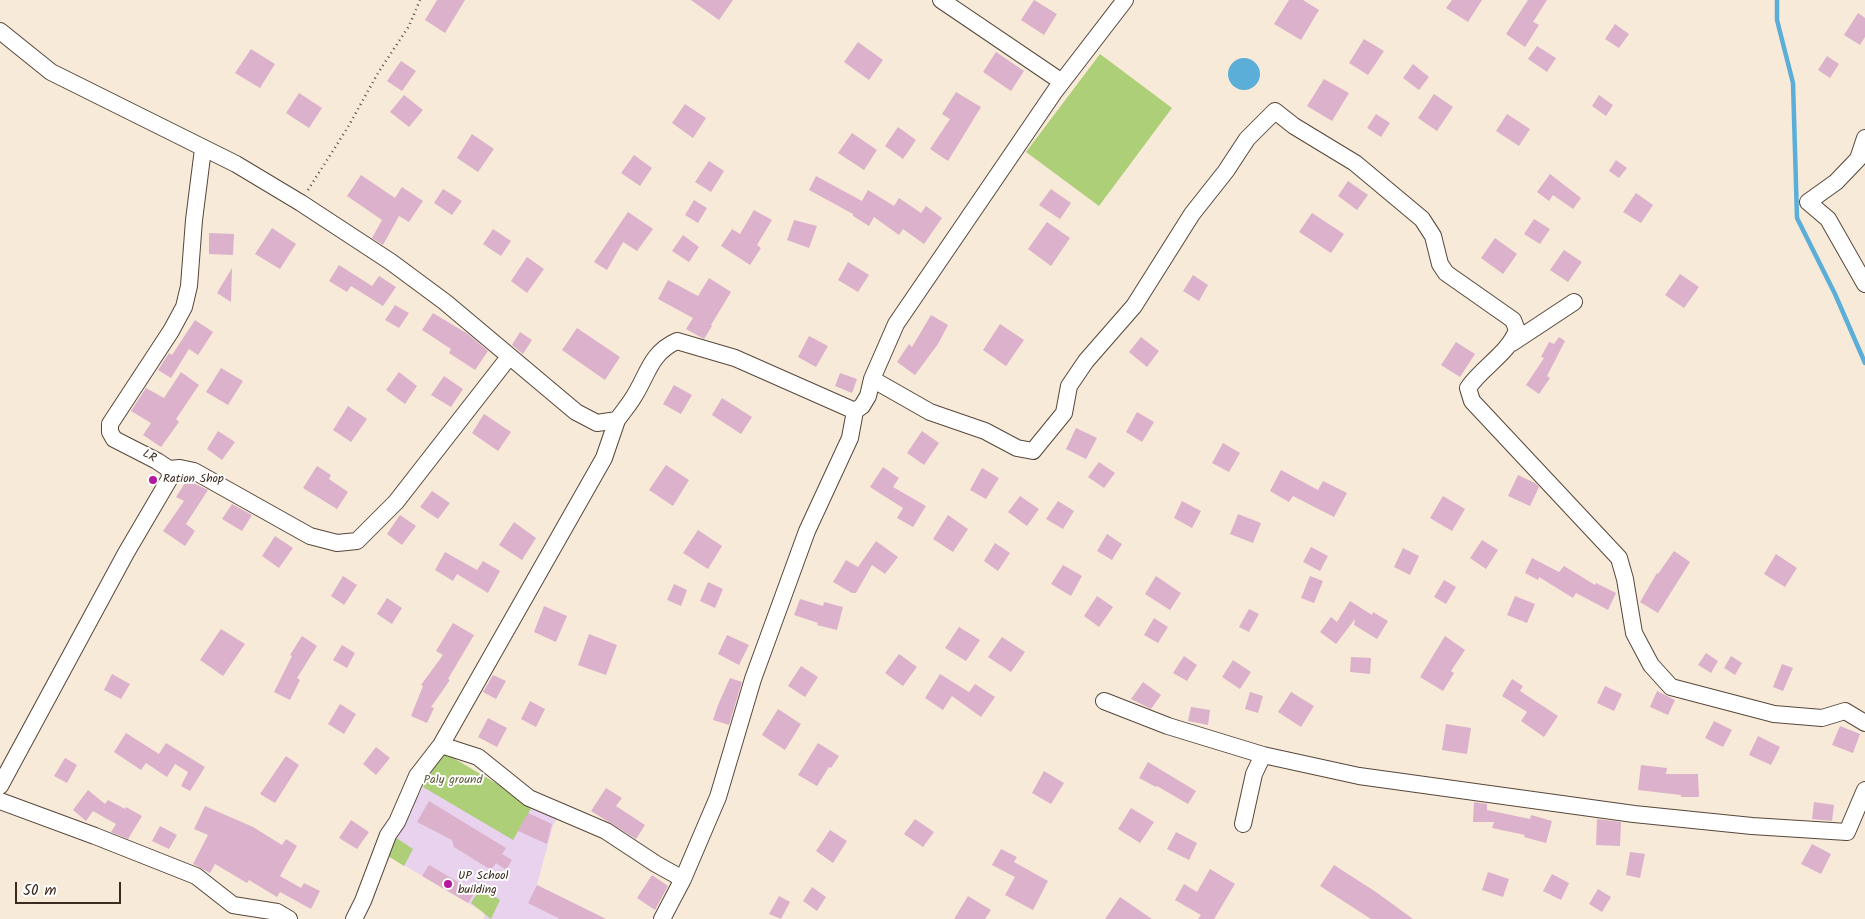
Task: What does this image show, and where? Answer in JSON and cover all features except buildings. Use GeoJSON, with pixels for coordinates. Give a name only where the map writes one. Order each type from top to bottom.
{"type":"FeatureCollection","features":[{"type":"Feature","properties":{"kind":"street"},"geometry":{"type":"LineString","coordinates":[[941,0],[1062,82]]}},
{"type":"Feature","properties":{"kind":"street"},"geometry":{"type":"LineString","coordinates":[[855,410],[862,406],[868,396],[872,379],[896,324],[1062,82],[1125,0]]}},
{"type":"Feature","properties":{"kind":"street"},"geometry":{"type":"LineString","coordinates":[[0,31],[51,72],[236,164],[301,202],[445,302],[576,412],[597,423],[616,420]]}},
{"type":"Feature","properties":{"kind":"street"},"geometry":{"type":"LineString","coordinates":[[872,379],[930,412],[984,431],[1017,448],[1033,451],[1064,413],[1069,386],[1082,367],[1134,306],[1192,214],[1226,171],[1247,139],[1274,110],[1294,126],[1354,163],[1422,219],[1434,236],[1440,264],[1446,273],[1514,320],[1517,330],[1512,343]]}},
{"type":"Feature","properties":{"kind":"street"},"geometry":{"type":"LineString","coordinates":[[1865,138],[1858,159],[1836,182],[1808,202],[1828,219],[1865,284]]}},
{"type":"Feature","properties":{"kind":"street","name":"LR"},"geometry":{"type":"LineString","coordinates":[[0,786],[126,553],[170,478],[169,469],[114,438],[110,432],[110,424],[172,332],[184,306],[189,286],[194,220],[203,149]]}},
{"type":"Feature","properties":{"kind":"street"},"geometry":{"type":"LineString","coordinates":[[1574,302],[1512,343],[1475,378],[1468,388],[1472,401],[1619,558],[1625,579],[1634,633],[1651,665],[1672,687],[1774,714],[1822,718],[1846,711],[1865,723]]}},
{"type":"Feature","properties":{"kind":"street"},"geometry":{"type":"LineString","coordinates":[[354,919],[363,901],[388,835],[397,822],[417,776],[441,745],[604,458],[616,420],[633,398],[654,360],[664,347],[677,341],[735,358],[855,410]]}},
{"type":"Feature","properties":{"kind":"street"},"geometry":{"type":"LineString","coordinates":[[169,469],[180,468],[194,471],[310,536],[337,543],[356,541],[396,502],[509,357]]}},
{"type":"Feature","properties":{"kind":"street"},"geometry":{"type":"LineString","coordinates":[[662,919],[683,879],[718,797],[753,679],[807,531],[850,438],[855,410]]}},
{"type":"Feature","properties":{"kind":"street"},"geometry":{"type":"LineString","coordinates":[[1104,701],[1168,726],[1262,754],[1358,776],[1634,814],[1752,826],[1847,832],[1865,790]]}},
{"type":"Feature","properties":{"kind":"street"},"geometry":{"type":"LineString","coordinates":[[441,745],[478,757],[529,798],[606,831],[656,864],[683,879]]}},
{"type":"Feature","properties":{"kind":"street"},"geometry":{"type":"LineString","coordinates":[[1243,824],[1254,774],[1262,754]]}},
{"type":"Feature","properties":{"kind":"street"},"geometry":{"type":"LineString","coordinates":[[0,801],[196,876],[233,905],[277,912],[289,919]]}},
{"type":"Feature","properties":{"kind":"path"},"geometry":{"type":"LineString","coordinates":[[301,202],[348,127],[378,73],[409,26],[420,0]]}},
{"type":"Feature","properties":{"kind":"shaded area"},"geometry":{"type":"Polygon","coordinates":[[[443,752],[527,802],[558,818],[553,825],[537,885],[606,919],[484,919],[485,913],[385,854],[443,752]]]}},
{"type":"Feature","properties":{"kind":"green space"},"geometry":{"type":"Polygon","coordinates":[[[1100,54],[1172,108],[1099,206],[1026,152],[1100,54]]]}},
{"type":"Feature","properties":{"kind":"green space","name":"Paly ground"},"geometry":{"type":"Polygon","coordinates":[[[443,752],[533,805],[513,840],[423,787],[443,752]]]}},
{"type":"Feature","properties":{"kind":"green space"},"geometry":{"type":"Polygon","coordinates":[[[395,837],[413,849],[404,866],[385,854],[395,837]]]}},
{"type":"Feature","properties":{"kind":"green space"},"geometry":{"type":"Polygon","coordinates":[[[481,887],[500,900],[491,919],[471,903],[481,887]]]}},
{"type":"Feature","properties":{"kind":"water"},"geometry":{"type":"Polygon","coordinates":[[[1244,58],[1256,62],[1260,74],[1256,86],[1244,90],[1232,86],[1228,74],[1232,62],[1244,58]]]}},
{"type":"Feature","properties":{"kind":"waterway"},"geometry":{"type":"LineString","coordinates":[[1777,0],[1777,20],[1793,83],[1797,218],[1835,294],[1865,363]]}},
{"type":"Feature","properties":{"kind":"place","name":"Ration Shop"},"geometry":{"type":"Point","coordinates":[153,480]}},
{"type":"Feature","properties":{"kind":"place","name":"UP School building"},"geometry":{"type":"Point","coordinates":[448,884]}}]}
